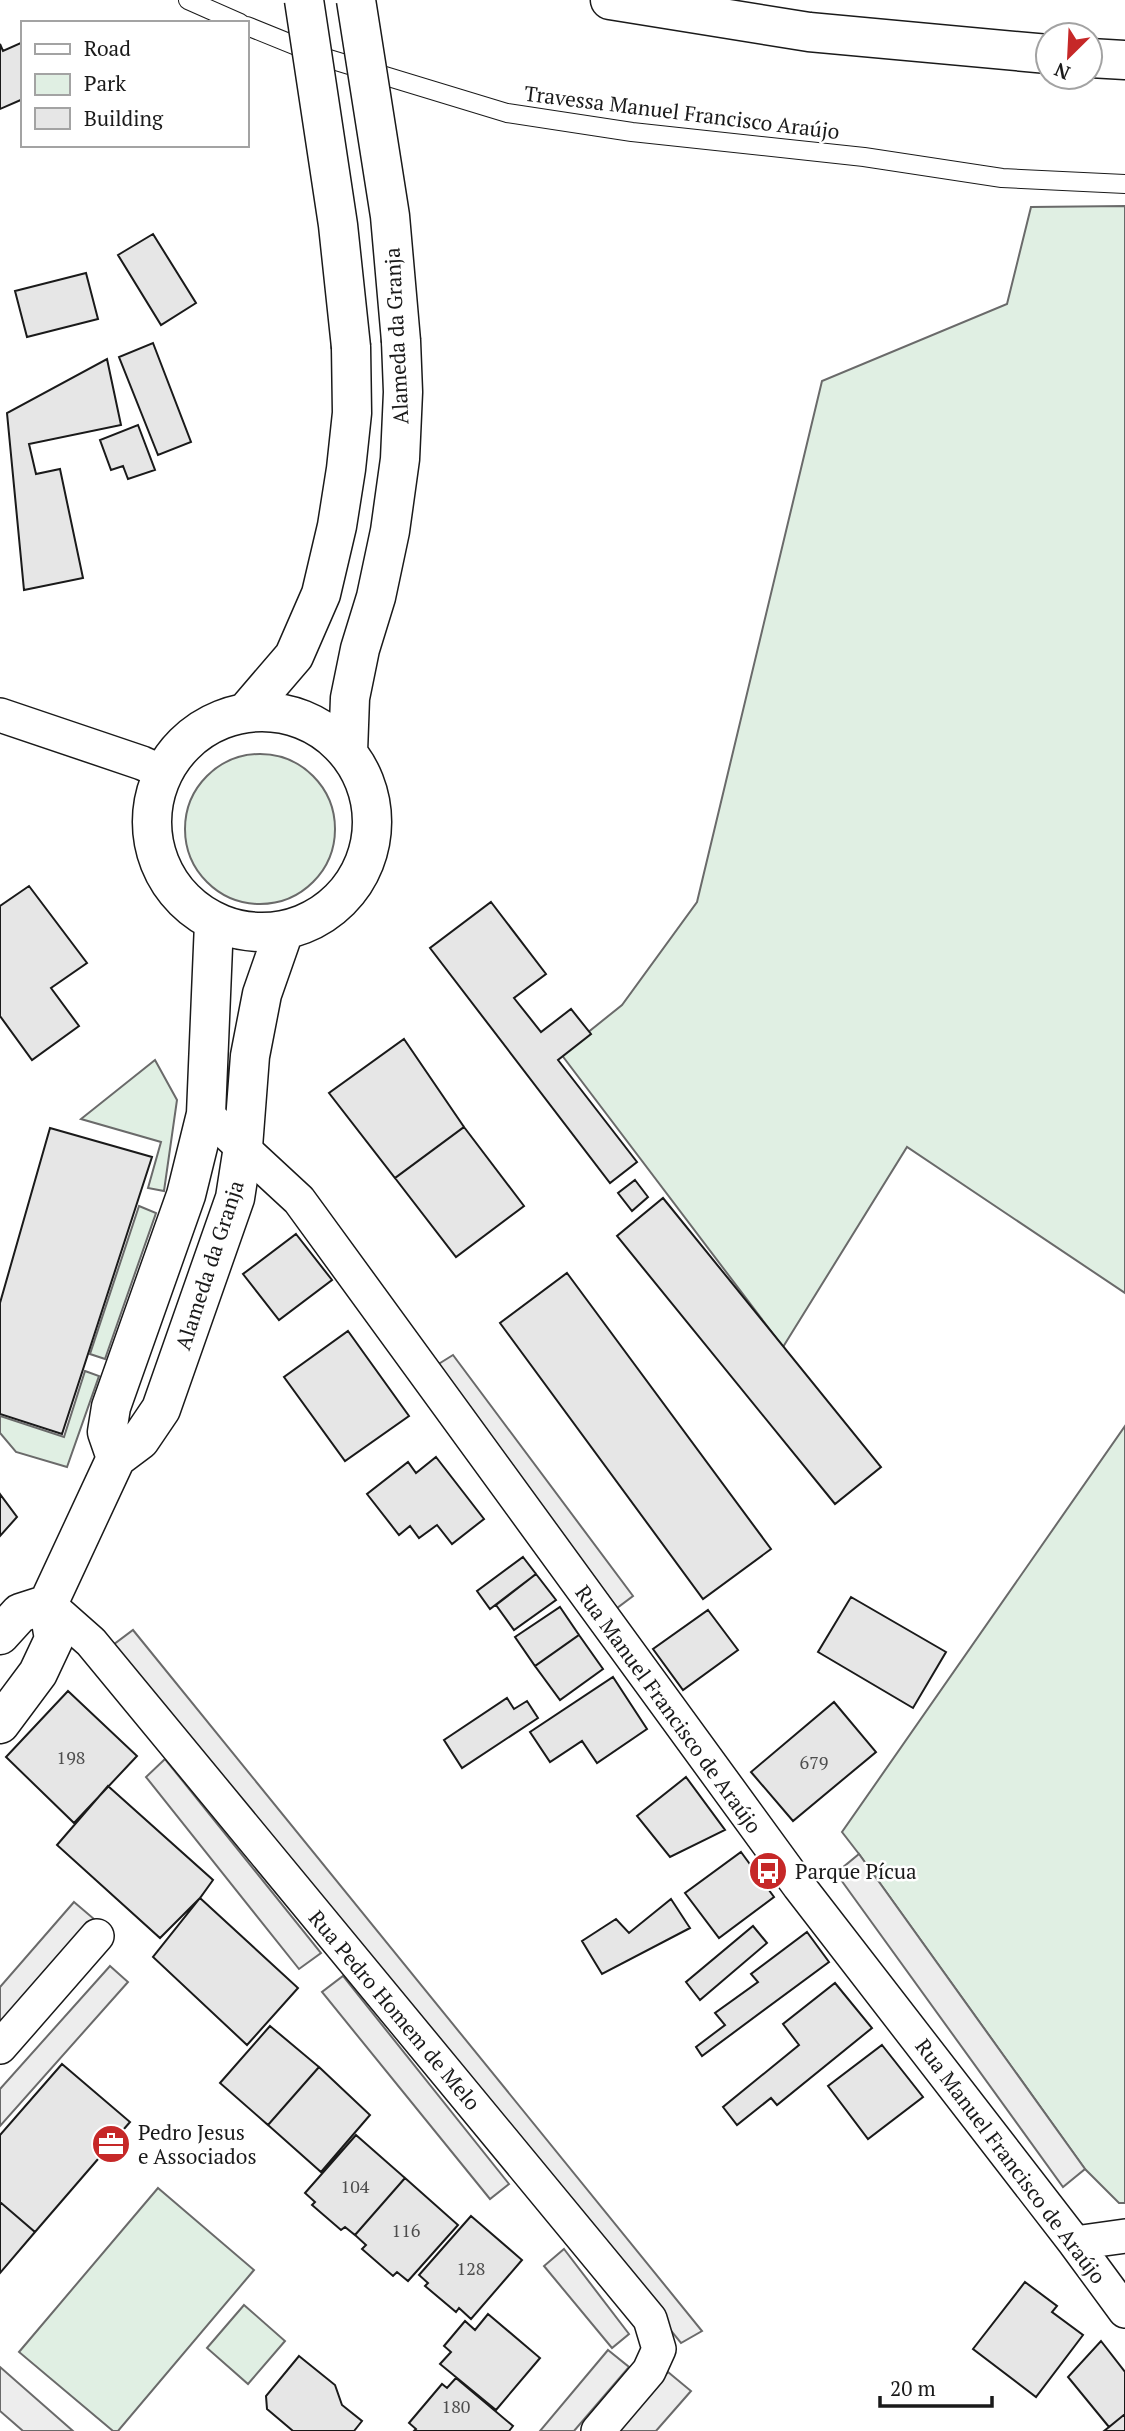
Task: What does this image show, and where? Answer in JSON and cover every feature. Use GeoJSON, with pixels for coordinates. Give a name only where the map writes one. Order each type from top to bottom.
{"type":"FeatureCollection","features":[{"type":"Feature","properties":{"kind":"main road"},"geometry":{"type":"LineString","coordinates":[[246,712],[294,656],[321,594],[337,526],[352,413],[351,347],[338,225],[304,0]]}},
{"type":"Feature","properties":{"kind":"main road","name":"Alameda da Granja"},"geometry":{"type":"LineString","coordinates":[[348,752],[350,698],[390,531],[400,459],[403,392],[390,216],[356,0]]}},
{"type":"Feature","properties":{"kind":"main road"},"geometry":{"type":"LineString","coordinates":[[610,0],[810,32],[1034,53]]}},
{"type":"Feature","properties":{"kind":"main road"},"geometry":{"type":"LineString","coordinates":[[1104,59],[1125,60]]}},
{"type":"Feature","properties":{"kind":"main road"},"geometry":{"type":"LineString","coordinates":[[246,712],[284,713],[319,727],[348,752],[367,785],[373,823],[367,860],[348,893],[319,917],[284,931],[248,933],[214,923],[185,902],[163,874],[152,841],[152,806],[162,772],[183,743],[212,723],[246,712]]}},
{"type":"Feature","properties":{"kind":"main road","name":"Alameda da Granja"},"geometry":{"type":"LineString","coordinates":[[116,1458],[107,1432],[111,1407],[186,1195],[206,1114],[214,923]]}},
{"type":"Feature","properties":{"kind":"main road","name":"Alameda da Granja"},"geometry":{"type":"LineString","coordinates":[[48,1604],[116,1458],[139,1440],[161,1409],[235,1198],[243,1147],[250,1056],[262,994],[284,931]]}},
{"type":"Feature","properties":{"kind":"main road"},"geometry":{"type":"LineString","coordinates":[[0,1635],[20,1614],[48,1604],[54,1639],[38,1673],[0,1724]]}},
{"type":"Feature","properties":{"kind":"street"},"geometry":{"type":"LineString","coordinates":[[0,715],[162,772]]}},
{"type":"Feature","properties":{"kind":"street","name":"Rua Manuel Francisco de Araújo"},"geometry":{"type":"LineString","coordinates":[[206,1114],[299,1200],[799,1886],[1075,2242],[1125,2311]]}},
{"type":"Feature","properties":{"kind":"street","name":"Rua Pedro Homem de Melo"},"geometry":{"type":"LineString","coordinates":[[48,1604],[91,1642],[650,2319],[659,2349],[649,2371],[597,2431]]}},
{"type":"Feature","properties":{"kind":"street"},"geometry":{"type":"LineString","coordinates":[[0,2047],[97,1936]]}},
{"type":"Feature","properties":{"kind":"street"},"geometry":{"type":"LineString","coordinates":[[1075,2242],[1125,2236]]}},
{"type":"Feature","properties":{"kind":"lane"},"geometry":{"type":"LineString","coordinates":[[188,0],[235,21]]}},
{"type":"Feature","properties":{"kind":"lane","name":"Travessa Manuel Francisco Araújo"},"geometry":{"type":"LineString","coordinates":[[248,26],[326,58],[507,113],[632,132],[864,157],[1002,178],[1125,184]]}},
{"type":"Feature","properties":{"kind":"green space"},"geometry":{"type":"Polygon","coordinates":[[[1125,206],[1125,1293],[907,1147],[783,1347],[561,1054],[622,1005],[697,902],[822,381],[1007,304],[1031,207],[1125,206]]]}},
{"type":"Feature","properties":{"kind":"green space"},"geometry":{"type":"Polygon","coordinates":[[[260,754],[289,760],[313,776],[329,800],[335,829],[329,858],[313,882],[289,898],[260,904],[231,898],[207,882],[191,858],[185,829],[191,800],[207,776],[231,760],[260,754]]]}},
{"type":"Feature","properties":{"kind":"green space"},"geometry":{"type":"Polygon","coordinates":[[[155,1060],[177,1100],[164,1191],[148,1188],[161,1142],[81,1119],[155,1060]]]}},
{"type":"Feature","properties":{"kind":"green space"},"geometry":{"type":"Polygon","coordinates":[[[139,1206],[156,1213],[105,1359],[90,1354],[139,1206]]]}},
{"type":"Feature","properties":{"kind":"green space"},"geometry":{"type":"Polygon","coordinates":[[[85,1371],[99,1376],[67,1467],[16,1452],[0,1433],[0,1416],[64,1437],[85,1371]]]}},
{"type":"Feature","properties":{"kind":"green space"},"geometry":{"type":"Polygon","coordinates":[[[1125,1426],[1125,2203],[1119,2203],[1085,2169],[842,1832],[1125,1426]]]}},
{"type":"Feature","properties":{"kind":"green space"},"geometry":{"type":"Polygon","coordinates":[[[158,2188],[254,2270],[118,2431],[113,2431],[19,2352],[158,2188]]]}},
{"type":"Feature","properties":{"kind":"green space"},"geometry":{"type":"Polygon","coordinates":[[[244,2305],[285,2341],[248,2384],[207,2348],[244,2305]]]}},
{"type":"Feature","properties":{"kind":"shaded area"},"geometry":{"type":"Polygon","coordinates":[[[453,1355],[633,1596],[617,1608],[437,1365],[453,1355]]]}},
{"type":"Feature","properties":{"kind":"shaded area"},"geometry":{"type":"Polygon","coordinates":[[[133,1630],[702,2331],[681,2343],[113,1645],[133,1630]]]}},
{"type":"Feature","properties":{"kind":"shaded area"},"geometry":{"type":"Polygon","coordinates":[[[165,1759],[321,1953],[299,1969],[146,1777],[165,1759]]]}},
{"type":"Feature","properties":{"kind":"shaded area"},"geometry":{"type":"Polygon","coordinates":[[[859,1854],[1085,2169],[1063,2187],[836,1873],[859,1854]]]}},
{"type":"Feature","properties":{"kind":"shaded area"},"geometry":{"type":"Polygon","coordinates":[[[74,1902],[94,1919],[0,2027],[0,1987],[74,1902]]]}},
{"type":"Feature","properties":{"kind":"shaded area"},"geometry":{"type":"Polygon","coordinates":[[[110,1966],[128,1982],[0,2126],[0,2089],[110,1966]]]}},
{"type":"Feature","properties":{"kind":"shaded area"},"geometry":{"type":"Polygon","coordinates":[[[343,1976],[509,2184],[490,2199],[322,1992],[343,1976]]]}},
{"type":"Feature","properties":{"kind":"shaded area"},"geometry":{"type":"Polygon","coordinates":[[[564,2249],[629,2334],[612,2348],[544,2266],[564,2249]]]}},
{"type":"Feature","properties":{"kind":"shaded area"},"geometry":{"type":"Polygon","coordinates":[[[608,2350],[629,2367],[574,2431],[540,2431],[608,2350]]]}},
{"type":"Feature","properties":{"kind":"shaded area"},"geometry":{"type":"Polygon","coordinates":[[[0,2367],[73,2431],[23,2431],[0,2411],[0,2367]]]}},
{"type":"Feature","properties":{"kind":"shaded area"},"geometry":{"type":"Polygon","coordinates":[[[668,2372],[691,2391],[656,2431],[617,2431],[668,2372]]]}},
{"type":"Feature","properties":{"kind":"building"},"geometry":{"type":"Polygon","coordinates":[[[21,43],[21,100],[0,109],[0,44],[3,51],[21,43]]]}},
{"type":"Feature","properties":{"kind":"building"},"geometry":{"type":"Polygon","coordinates":[[[153,234],[196,303],[161,325],[118,255],[153,234]]]}},
{"type":"Feature","properties":{"kind":"building"},"geometry":{"type":"Polygon","coordinates":[[[86,273],[98,319],[27,337],[15,291],[86,273]]]}},
{"type":"Feature","properties":{"kind":"building"},"geometry":{"type":"Polygon","coordinates":[[[153,343],[191,442],[158,455],[119,357],[153,343]]]}},
{"type":"Feature","properties":{"kind":"building"},"geometry":{"type":"Polygon","coordinates":[[[107,359],[121,425],[29,444],[36,474],[60,469],[83,578],[24,590],[7,413],[107,359]]]}},
{"type":"Feature","properties":{"kind":"building"},"geometry":{"type":"Polygon","coordinates":[[[138,425],[155,470],[128,479],[123,466],[111,470],[100,440],[138,425]]]}},
{"type":"Feature","properties":{"kind":"building"},"geometry":{"type":"Polygon","coordinates":[[[29,886],[87,963],[51,988],[79,1026],[32,1060],[0,1016],[0,906],[29,886]]]}},
{"type":"Feature","properties":{"kind":"building"},"geometry":{"type":"Polygon","coordinates":[[[491,902],[546,974],[514,998],[541,1032],[571,1009],[591,1034],[558,1060],[637,1162],[610,1183],[430,948],[491,902]]]}},
{"type":"Feature","properties":{"kind":"building"},"geometry":{"type":"Polygon","coordinates":[[[404,1039],[464,1127],[395,1178],[329,1093],[404,1039]]]}},
{"type":"Feature","properties":{"kind":"building"},"geometry":{"type":"Polygon","coordinates":[[[464,1127],[524,1206],[456,1257],[395,1178],[464,1127]]]}},
{"type":"Feature","properties":{"kind":"building"},"geometry":{"type":"Polygon","coordinates":[[[50,1128],[152,1157],[62,1434],[0,1414],[0,1303],[50,1128]]]}},
{"type":"Feature","properties":{"kind":"building"},"geometry":{"type":"Polygon","coordinates":[[[635,1180],[648,1197],[632,1211],[618,1193],[635,1180]]]}},
{"type":"Feature","properties":{"kind":"building"},"geometry":{"type":"Polygon","coordinates":[[[663,1198],[881,1467],[835,1504],[617,1236],[663,1198]]]}},
{"type":"Feature","properties":{"kind":"building"},"geometry":{"type":"Polygon","coordinates":[[[296,1234],[332,1280],[279,1320],[243,1274],[296,1234]]]}},
{"type":"Feature","properties":{"kind":"building"},"geometry":{"type":"Polygon","coordinates":[[[567,1273],[771,1549],[703,1599],[500,1323],[567,1273]]]}},
{"type":"Feature","properties":{"kind":"building"},"geometry":{"type":"Polygon","coordinates":[[[348,1331],[409,1416],[345,1461],[284,1377],[348,1331]]]}},
{"type":"Feature","properties":{"kind":"building"},"geometry":{"type":"Polygon","coordinates":[[[436,1457],[484,1519],[452,1544],[437,1525],[419,1538],[410,1526],[399,1535],[367,1494],[408,1462],[416,1473],[436,1457]]]}},
{"type":"Feature","properties":{"kind":"building"},"geometry":{"type":"Polygon","coordinates":[[[0,1494],[17,1517],[0,1536],[0,1494]]]}},
{"type":"Feature","properties":{"kind":"building"},"geometry":{"type":"Polygon","coordinates":[[[523,1557],[536,1574],[490,1609],[477,1591],[523,1557]]]}},
{"type":"Feature","properties":{"kind":"building"},"geometry":{"type":"Polygon","coordinates":[[[536,1574],[556,1600],[514,1630],[496,1605],[536,1574]]]}},
{"type":"Feature","properties":{"kind":"building"},"geometry":{"type":"Polygon","coordinates":[[[851,1597],[946,1652],[913,1708],[818,1652],[851,1597]]]}},
{"type":"Feature","properties":{"kind":"building"},"geometry":{"type":"Polygon","coordinates":[[[560,1607],[579,1635],[535,1666],[515,1637],[560,1607]]]}},
{"type":"Feature","properties":{"kind":"building"},"geometry":{"type":"Polygon","coordinates":[[[708,1610],[738,1650],[683,1690],[653,1649],[708,1610]]]}},
{"type":"Feature","properties":{"kind":"building"},"geometry":{"type":"Polygon","coordinates":[[[579,1635],[603,1669],[560,1700],[535,1666],[579,1635]]]}},
{"type":"Feature","properties":{"kind":"building"},"geometry":{"type":"Polygon","coordinates":[[[613,1677],[647,1729],[597,1763],[582,1741],[550,1762],[530,1732],[613,1677]]]}},
{"type":"Feature","properties":{"kind":"building"},"geometry":{"type":"Polygon","coordinates":[[[68,1691],[137,1756],[74,1823],[6,1757],[68,1691]]]}},
{"type":"Feature","properties":{"kind":"building"},"geometry":{"type":"Polygon","coordinates":[[[507,1698],[514,1709],[527,1701],[538,1718],[462,1768],[444,1740],[507,1698]]]}},
{"type":"Feature","properties":{"kind":"building"},"geometry":{"type":"Polygon","coordinates":[[[834,1702],[876,1752],[793,1821],[751,1772],[834,1702]]]}},
{"type":"Feature","properties":{"kind":"building"},"geometry":{"type":"Polygon","coordinates":[[[686,1777],[725,1830],[670,1857],[637,1816],[686,1777]]]}},
{"type":"Feature","properties":{"kind":"building"},"geometry":{"type":"Polygon","coordinates":[[[108,1786],[213,1880],[200,1898],[160,1938],[57,1845],[108,1786]]]}},
{"type":"Feature","properties":{"kind":"building"},"geometry":{"type":"Polygon","coordinates":[[[741,1852],[774,1897],[719,1938],[685,1893],[741,1852]]]}},
{"type":"Feature","properties":{"kind":"building"},"geometry":{"type":"Polygon","coordinates":[[[200,1898],[298,1988],[247,2045],[153,1957],[200,1898]]]}},
{"type":"Feature","properties":{"kind":"building"},"geometry":{"type":"Polygon","coordinates":[[[671,1899],[690,1928],[602,1974],[582,1941],[616,1919],[629,1933],[671,1899]]]}},
{"type":"Feature","properties":{"kind":"building"},"geometry":{"type":"Polygon","coordinates":[[[753,1926],[767,1943],[700,2000],[686,1982],[753,1926]]]}},
{"type":"Feature","properties":{"kind":"building"},"geometry":{"type":"Polygon","coordinates":[[[807,1932],[829,1962],[702,2056],[696,2047],[725,2025],[715,2013],[758,1982],[751,1974],[807,1932]]]}},
{"type":"Feature","properties":{"kind":"building"},"geometry":{"type":"Polygon","coordinates":[[[835,1983],[872,2028],[777,2105],[771,2098],[737,2125],[723,2107],[799,2045],[783,2024],[835,1983]]]}},
{"type":"Feature","properties":{"kind":"building"},"geometry":{"type":"Polygon","coordinates":[[[270,2026],[319,2067],[268,2125],[220,2083],[270,2026]]]}},
{"type":"Feature","properties":{"kind":"building"},"geometry":{"type":"Polygon","coordinates":[[[882,2045],[923,2097],[868,2139],[828,2086],[882,2045]]]}},
{"type":"Feature","properties":{"kind":"building"},"geometry":{"type":"Polygon","coordinates":[[[62,2064],[130,2122],[35,2232],[0,2202],[0,2135],[62,2064]]]}},
{"type":"Feature","properties":{"kind":"building"},"geometry":{"type":"Polygon","coordinates":[[[319,2067],[370,2115],[321,2172],[268,2125],[319,2067]]]}},
{"type":"Feature","properties":{"kind":"building"},"geometry":{"type":"Polygon","coordinates":[[[356,2135],[405,2178],[355,2235],[345,2227],[341,2230],[312,2205],[315,2202],[305,2193],[356,2135]]]}},
{"type":"Feature","properties":{"kind":"building"},"geometry":{"type":"Polygon","coordinates":[[[405,2178],[458,2225],[408,2281],[397,2272],[393,2276],[362,2249],[366,2245],[355,2235],[405,2178]]]}},
{"type":"Feature","properties":{"kind":"building"},"geometry":{"type":"Polygon","coordinates":[[[0,2202],[35,2232],[0,2273],[0,2202]]]}},
{"type":"Feature","properties":{"kind":"building"},"geometry":{"type":"Polygon","coordinates":[[[471,2216],[522,2260],[471,2319],[459,2308],[456,2312],[425,2286],[428,2283],[419,2275],[471,2216]]]}},
{"type":"Feature","properties":{"kind":"building"},"geometry":{"type":"Polygon","coordinates":[[[1025,2282],[1057,2306],[1052,2312],[1083,2335],[1036,2397],[973,2349],[1025,2282]]]}},
{"type":"Feature","properties":{"kind":"building"},"geometry":{"type":"Polygon","coordinates":[[[488,2314],[540,2358],[496,2410],[440,2364],[451,2352],[444,2346],[465,2321],[475,2330],[488,2314]]]}},
{"type":"Feature","properties":{"kind":"building"},"geometry":{"type":"Polygon","coordinates":[[[1101,2341],[1125,2372],[1125,2414],[1109,2427],[1068,2377],[1101,2341]]]}},
{"type":"Feature","properties":{"kind":"building"},"geometry":{"type":"Polygon","coordinates":[[[299,2356],[335,2385],[342,2405],[362,2421],[354,2431],[293,2431],[267,2409],[266,2396],[299,2356]]]}},
{"type":"Feature","properties":{"kind":"building"},"geometry":{"type":"Polygon","coordinates":[[[456,2378],[513,2426],[509,2431],[414,2431],[416,2429],[409,2423],[442,2384],[447,2388],[456,2378]]]}},
{"type":"Feature","properties":{"kind":"building"},"geometry":{"type":"Polygon","coordinates":[[[1125,2414],[1125,2431],[1104,2431],[1109,2427],[1125,2414]]]}},
{"type":"Feature","properties":{"kind":"place","name":"Parque Pícua"},"geometry":{"type":"Point","coordinates":[768,1871]}},
{"type":"Feature","properties":{"kind":"place","name":"Pedro Jesus e Associados"},"geometry":{"type":"Point","coordinates":[111,2144]}}]}
